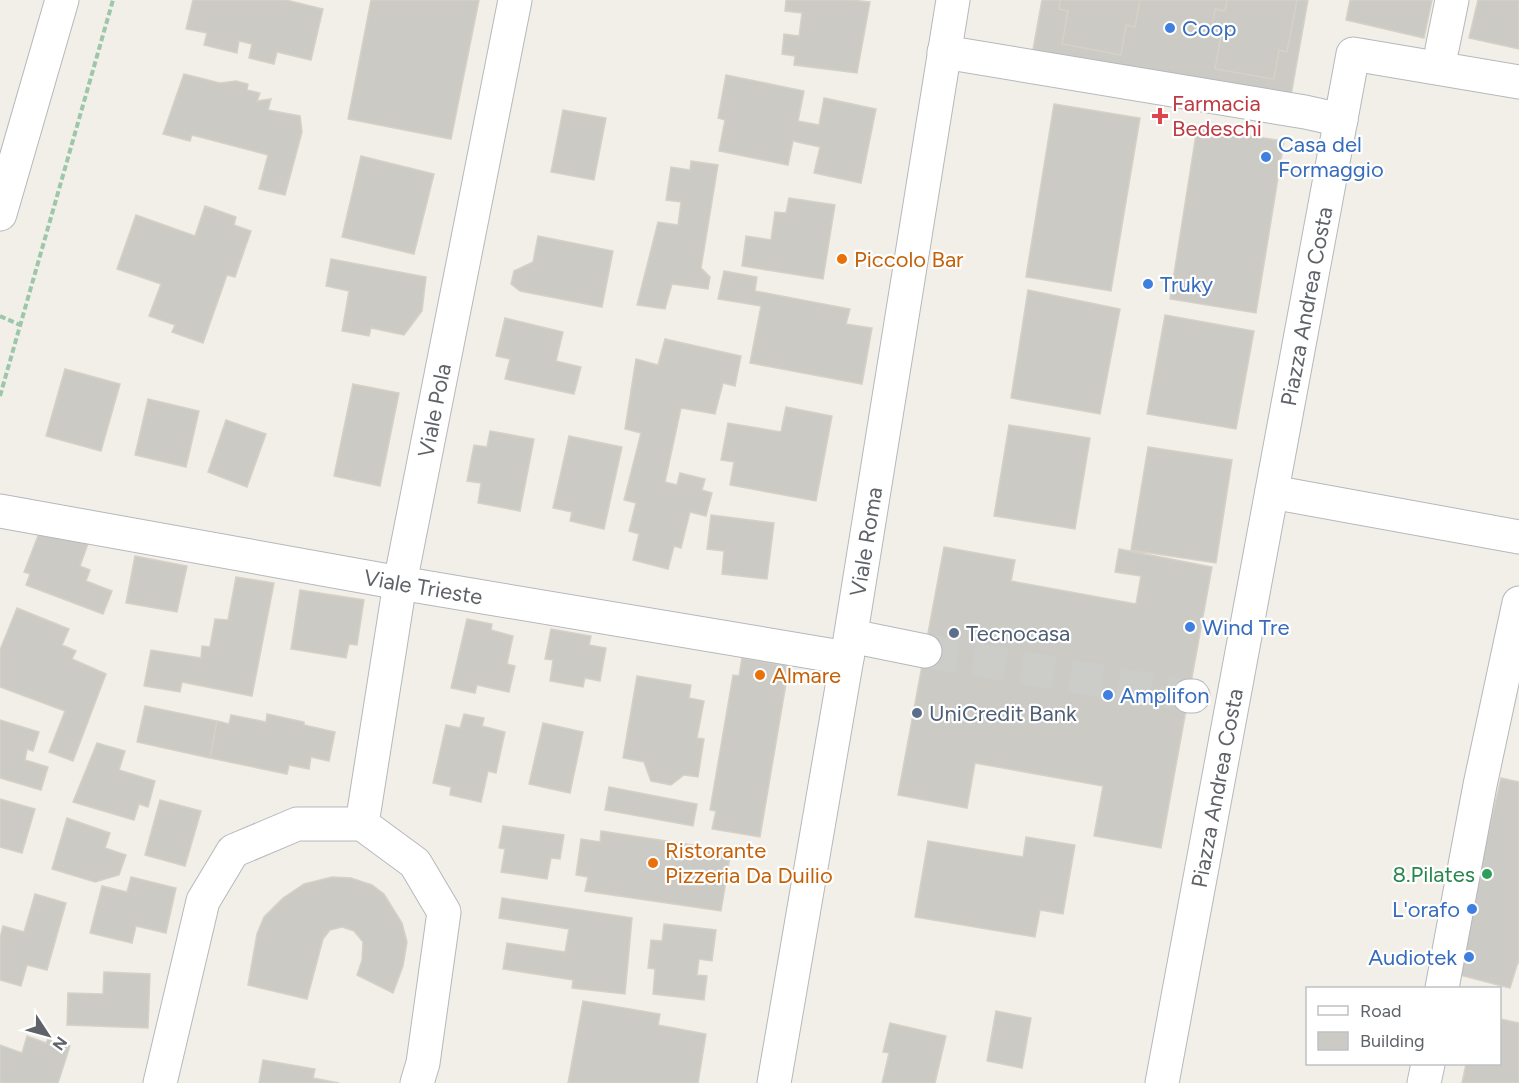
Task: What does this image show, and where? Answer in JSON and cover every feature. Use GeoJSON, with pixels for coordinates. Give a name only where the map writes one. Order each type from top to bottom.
{"type":"FeatureCollection","features":[{"type":"Feature","properties":{"kind":"street"},"geometry":{"type":"LineString","coordinates":[[0,214],[62,0]]}},
{"type":"Feature","properties":{"kind":"street","name":"Viale Pola"},"geometry":{"type":"LineString","coordinates":[[362,824],[400,584],[515,0]]}},
{"type":"Feature","properties":{"kind":"street","name":"Viale Roma"},"geometry":{"type":"LineString","coordinates":[[774,1083],[849,647],[953,0]]}},
{"type":"Feature","properties":{"kind":"street"},"geometry":{"type":"LineString","coordinates":[[1442,49],[1452,0]]}},
{"type":"Feature","properties":{"kind":"street"},"geometry":{"type":"LineString","coordinates":[[944,52],[1305,112],[1341,120]]}},
{"type":"Feature","properties":{"kind":"street","name":"Piazza Andrea Costa"},"geometry":{"type":"LineString","coordinates":[[1162,1083],[1353,54],[1519,82]]}},
{"type":"Feature","properties":{"kind":"street"},"geometry":{"type":"LineString","coordinates":[[1272,492],[1519,537]]}},
{"type":"Feature","properties":{"kind":"street","name":"Viale Trieste"},"geometry":{"type":"LineString","coordinates":[[0,511],[400,584],[849,647],[925,651]]}},
{"type":"Feature","properties":{"kind":"street"},"geometry":{"type":"LineString","coordinates":[[1442,987],[1480,785],[1519,603]]}},
{"type":"Feature","properties":{"kind":"street"},"geometry":{"type":"LineString","coordinates":[[160,1083],[203,901],[233,851],[297,824],[362,824],[415,863],[444,912],[423,1063],[417,1083]]}},
{"type":"Feature","properties":{"kind":"street"},"geometry":{"type":"LineString","coordinates":[[1424,1083],[1428,1065]]}},
{"type":"Feature","properties":{"kind":"path"},"geometry":{"type":"LineString","coordinates":[[0,396],[113,0]]}},
{"type":"Feature","properties":{"kind":"path"},"geometry":{"type":"LineString","coordinates":[[0,315],[20,325]]}},
{"type":"Feature","properties":{"kind":"building"},"geometry":{"type":"Polygon","coordinates":[[[193,0],[286,0],[323,9],[311,60],[277,52],[274,64],[249,58],[252,44],[239,41],[237,53],[204,45],[207,33],[186,29],[193,0]]]}},
{"type":"Feature","properties":{"kind":"building"},"geometry":{"type":"Polygon","coordinates":[[[371,0],[479,0],[451,139],[348,119],[371,0]]]}},
{"type":"Feature","properties":{"kind":"building"},"geometry":{"type":"Polygon","coordinates":[[[786,0],[870,2],[857,73],[794,65],[795,56],[782,54],[784,34],[799,36],[802,13],[785,11],[786,0]]]}},
{"type":"Feature","properties":{"kind":"building","name":"Coop"},"geometry":{"type":"Polygon","coordinates":[[[1042,0],[1308,0],[1290,101],[1032,55],[1042,0]]]}},
{"type":"Feature","properties":{"kind":"building"},"geometry":{"type":"Polygon","coordinates":[[[1060,0],[1140,0],[1135,27],[1126,25],[1121,55],[1062,44],[1068,11],[1059,9],[1060,0]]]}},
{"type":"Feature","properties":{"kind":"building"},"geometry":{"type":"Polygon","coordinates":[[[1227,0],[1297,0],[1287,52],[1279,50],[1274,79],[1215,69],[1221,36],[1211,33],[1215,9],[1225,11],[1227,0]]]}},
{"type":"Feature","properties":{"kind":"building"},"geometry":{"type":"Polygon","coordinates":[[[1350,0],[1432,0],[1424,38],[1346,20],[1350,0]]]}},
{"type":"Feature","properties":{"kind":"building"},"geometry":{"type":"Polygon","coordinates":[[[1478,0],[1519,0],[1519,49],[1469,38],[1478,0]]]}},
{"type":"Feature","properties":{"kind":"building"},"geometry":{"type":"Polygon","coordinates":[[[184,74],[220,83],[236,81],[248,84],[247,90],[260,93],[257,101],[271,99],[268,110],[300,116],[302,132],[285,195],[259,189],[268,155],[192,135],[190,141],[163,134],[184,74]]]}},
{"type":"Feature","properties":{"kind":"building"},"geometry":{"type":"Polygon","coordinates":[[[726,75],[804,91],[798,121],[819,125],[824,98],[876,109],[861,183],[814,173],[820,147],[793,141],[788,165],[719,151],[725,120],[718,118],[726,75]]]}},
{"type":"Feature","properties":{"kind":"building"},"geometry":{"type":"Polygon","coordinates":[[[1054,104],[1140,118],[1111,291],[1026,277],[1054,104]]]}},
{"type":"Feature","properties":{"kind":"building"},"geometry":{"type":"Polygon","coordinates":[[[563,110],[606,118],[594,180],[551,172],[563,110]]]}},
{"type":"Feature","properties":{"kind":"building"},"geometry":{"type":"Polygon","coordinates":[[[1197,128],[1284,141],[1256,313],[1170,299],[1197,128]]]}},
{"type":"Feature","properties":{"kind":"building"},"geometry":{"type":"Polygon","coordinates":[[[361,156],[434,174],[414,254],[342,237],[361,156]]]}},
{"type":"Feature","properties":{"kind":"building"},"geometry":{"type":"Polygon","coordinates":[[[691,161],[718,165],[701,268],[710,277],[708,289],[672,284],[665,309],[637,305],[658,222],[678,225],[681,202],[666,200],[671,167],[690,170],[691,161]]]}},
{"type":"Feature","properties":{"kind":"building"},"geometry":{"type":"Polygon","coordinates":[[[789,198],[835,205],[823,279],[742,266],[746,236],[771,240],[775,212],[786,213],[789,198]]]}},
{"type":"Feature","properties":{"kind":"building"},"geometry":{"type":"Polygon","coordinates":[[[205,206],[236,217],[234,225],[251,231],[235,277],[227,275],[203,343],[172,332],[175,325],[149,316],[161,284],[117,269],[136,215],[195,236],[205,206]]]}},
{"type":"Feature","properties":{"kind":"building"},"geometry":{"type":"Polygon","coordinates":[[[538,236],[613,251],[602,307],[520,291],[511,284],[514,271],[533,262],[538,236]]]}},
{"type":"Feature","properties":{"kind":"building"},"geometry":{"type":"Polygon","coordinates":[[[331,259],[426,277],[422,311],[404,335],[371,328],[369,336],[342,331],[349,291],[326,286],[331,259]]]}},
{"type":"Feature","properties":{"kind":"building"},"geometry":{"type":"Polygon","coordinates":[[[724,271],[757,277],[755,291],[850,309],[846,324],[872,328],[862,384],[750,363],[761,306],[718,299],[724,271]]]}},
{"type":"Feature","properties":{"kind":"building"},"geometry":{"type":"Polygon","coordinates":[[[1028,290],[1120,309],[1100,414],[1011,398],[1028,290]]]}},
{"type":"Feature","properties":{"kind":"building"},"geometry":{"type":"Polygon","coordinates":[[[1165,315],[1254,331],[1236,429],[1147,414],[1165,315]]]}},
{"type":"Feature","properties":{"kind":"building"},"geometry":{"type":"Polygon","coordinates":[[[505,318],[563,332],[556,361],[581,367],[574,394],[505,379],[510,359],[496,356],[505,318]]]}},
{"type":"Feature","properties":{"kind":"building"},"geometry":{"type":"Polygon","coordinates":[[[665,339],[741,356],[735,386],[723,383],[715,414],[681,408],[665,482],[677,485],[680,473],[705,479],[702,490],[712,493],[706,516],[690,512],[681,548],[674,546],[668,569],[633,560],[639,534],[629,531],[636,503],[624,500],[641,433],[625,429],[636,359],[658,365],[665,339]]]}},
{"type":"Feature","properties":{"kind":"building"},"geometry":{"type":"Polygon","coordinates":[[[65,369],[120,384],[101,451],[46,436],[65,369]]]}},
{"type":"Feature","properties":{"kind":"building"},"geometry":{"type":"Polygon","coordinates":[[[353,384],[399,393],[380,486],[334,476],[353,384]]]}},
{"type":"Feature","properties":{"kind":"building"},"geometry":{"type":"Polygon","coordinates":[[[148,399],[199,411],[186,467],[135,455],[148,399]]]}},
{"type":"Feature","properties":{"kind":"building"},"geometry":{"type":"Polygon","coordinates":[[[786,407],[832,416],[816,501],[730,485],[734,462],[721,460],[728,423],[781,432],[786,407]]]}},
{"type":"Feature","properties":{"kind":"building"},"geometry":{"type":"Polygon","coordinates":[[[226,420],[266,434],[247,487],[208,472],[226,420]]]}},
{"type":"Feature","properties":{"kind":"building"},"geometry":{"type":"Polygon","coordinates":[[[1009,425],[1090,438],[1075,529],[994,516],[1009,425]]]}},
{"type":"Feature","properties":{"kind":"building"},"geometry":{"type":"Polygon","coordinates":[[[490,431],[534,439],[520,511],[478,503],[481,483],[467,481],[474,445],[487,447],[490,431]]]}},
{"type":"Feature","properties":{"kind":"building"},"geometry":{"type":"Polygon","coordinates":[[[569,436],[622,447],[604,529],[570,521],[572,512],[553,508],[569,436]]]}},
{"type":"Feature","properties":{"kind":"building"},"geometry":{"type":"Polygon","coordinates":[[[1148,447],[1232,460],[1216,563],[1131,550],[1148,447]]]}},
{"type":"Feature","properties":{"kind":"building"},"geometry":{"type":"Polygon","coordinates":[[[711,515],[774,523],[767,579],[722,574],[724,551],[707,549],[711,515]]]}},
{"type":"Feature","properties":{"kind":"building"},"geometry":{"type":"Polygon","coordinates":[[[43,523],[89,541],[80,566],[90,570],[86,581],[112,591],[103,614],[26,585],[30,574],[24,572],[43,523]]]}},
{"type":"Feature","properties":{"kind":"building"},"geometry":{"type":"Polygon","coordinates":[[[944,547],[1015,560],[1011,581],[1136,604],[1141,576],[1115,572],[1119,549],[1212,567],[1161,848],[1094,836],[1103,786],[975,763],[967,808],[898,795],[944,547]]]}},
{"type":"Feature","properties":{"kind":"building"},"geometry":{"type":"Polygon","coordinates":[[[135,556],[187,566],[177,612],[126,603],[135,556]]]}},
{"type":"Feature","properties":{"kind":"building"},"geometry":{"type":"Polygon","coordinates":[[[236,577],[274,583],[252,696],[182,682],[180,692],[144,686],[151,650],[201,658],[202,646],[210,647],[215,619],[228,620],[236,577]]]}},
{"type":"Feature","properties":{"kind":"building"},"geometry":{"type":"Polygon","coordinates":[[[300,590],[364,600],[357,645],[349,644],[346,658],[291,649],[300,590]]]}},
{"type":"Feature","properties":{"kind":"building"},"geometry":{"type":"Polygon","coordinates":[[[17,608],[69,629],[62,645],[76,651],[72,659],[106,674],[73,761],[49,752],[65,711],[0,687],[0,650],[17,608]]]}},
{"type":"Feature","properties":{"kind":"building"},"geometry":{"type":"Polygon","coordinates":[[[467,619],[492,624],[491,630],[513,636],[507,664],[515,666],[509,692],[477,685],[475,693],[451,688],[467,619]]]}},
{"type":"Feature","properties":{"kind":"building"},"geometry":{"type":"Polygon","coordinates":[[[551,629],[591,636],[589,645],[606,648],[600,681],[585,678],[583,687],[550,681],[553,660],[545,659],[551,629]]]}},
{"type":"Feature","properties":{"kind":"building"},"geometry":{"type":"Polygon","coordinates":[[[742,658],[789,666],[760,837],[712,829],[716,811],[710,810],[733,675],[739,676],[742,658]]]}},
{"type":"Feature","properties":{"kind":"building"},"geometry":{"type":"Polygon","coordinates":[[[637,676],[691,685],[689,698],[704,701],[697,738],[704,739],[698,777],[684,775],[671,785],[651,781],[644,762],[623,758],[637,676]]]}},
{"type":"Feature","properties":{"kind":"building"},"geometry":{"type":"Polygon","coordinates":[[[145,706],[217,721],[210,758],[137,742],[145,706]]]}},
{"type":"Feature","properties":{"kind":"building"},"geometry":{"type":"Polygon","coordinates":[[[267,714],[335,732],[329,761],[311,757],[309,769],[289,765],[287,774],[210,758],[217,721],[229,724],[231,715],[266,722],[267,714]]]}},
{"type":"Feature","properties":{"kind":"building"},"geometry":{"type":"Polygon","coordinates":[[[464,714],[484,718],[482,726],[505,732],[496,773],[488,771],[481,802],[450,795],[451,787],[433,783],[446,725],[460,728],[464,714]]]}},
{"type":"Feature","properties":{"kind":"building"},"geometry":{"type":"Polygon","coordinates":[[[0,720],[39,732],[33,751],[27,749],[25,760],[48,767],[41,790],[0,778],[0,720]]]}},
{"type":"Feature","properties":{"kind":"building"},"geometry":{"type":"Polygon","coordinates":[[[543,723],[583,732],[570,793],[529,784],[543,723]]]}},
{"type":"Feature","properties":{"kind":"building"},"geometry":{"type":"Polygon","coordinates":[[[97,743],[125,751],[119,770],[155,781],[148,807],[139,804],[134,820],[73,802],[97,743]]]}},
{"type":"Feature","properties":{"kind":"building"},"geometry":{"type":"Polygon","coordinates":[[[1501,778],[1519,782],[1519,963],[1510,988],[1456,974],[1501,778]]]}},
{"type":"Feature","properties":{"kind":"building"},"geometry":{"type":"Polygon","coordinates":[[[609,787],[697,804],[693,826],[605,810],[609,787]]]}},
{"type":"Feature","properties":{"kind":"building"},"geometry":{"type":"Polygon","coordinates":[[[0,799],[35,809],[22,853],[0,847],[0,799]]]}},
{"type":"Feature","properties":{"kind":"building"},"geometry":{"type":"Polygon","coordinates":[[[160,800],[201,811],[185,866],[145,855],[160,800]]]}},
{"type":"Feature","properties":{"kind":"building"},"geometry":{"type":"Polygon","coordinates":[[[67,818],[110,833],[105,848],[126,855],[119,875],[95,882],[52,869],[67,818]]]}},
{"type":"Feature","properties":{"kind":"building"},"geometry":{"type":"Polygon","coordinates":[[[503,826],[564,835],[560,859],[551,858],[547,879],[501,872],[505,849],[499,848],[503,826]]]}},
{"type":"Feature","properties":{"kind":"building","name":"Ristorante Pizzeria Da Duilio"},"geometry":{"type":"Polygon","coordinates":[[[601,831],[731,851],[721,911],[585,891],[588,877],[576,875],[581,839],[600,842],[601,831]]]}},
{"type":"Feature","properties":{"kind":"building"},"geometry":{"type":"Polygon","coordinates":[[[1026,837],[1075,845],[1063,914],[1040,910],[1035,937],[915,917],[928,841],[1023,857],[1026,837]]]}},
{"type":"Feature","properties":{"kind":"building"},"geometry":{"type":"Polygon","coordinates":[[[131,877],[176,888],[166,933],[136,926],[132,943],[90,933],[102,886],[127,892],[131,877]]]}},
{"type":"Feature","properties":{"kind":"building"},"geometry":{"type":"Polygon","coordinates":[[[332,877],[351,878],[372,885],[384,894],[402,923],[407,942],[403,966],[393,993],[357,975],[362,960],[363,942],[354,931],[342,927],[330,930],[323,939],[307,999],[248,985],[257,934],[264,917],[283,898],[304,884],[332,877]]]}},
{"type":"Feature","properties":{"kind":"building"},"geometry":{"type":"Polygon","coordinates":[[[35,894],[66,903],[47,970],[27,965],[21,986],[0,980],[0,938],[3,926],[24,932],[35,894]]]}},
{"type":"Feature","properties":{"kind":"building"},"geometry":{"type":"Polygon","coordinates":[[[502,898],[632,918],[625,994],[572,988],[573,980],[503,969],[507,943],[565,952],[569,929],[499,918],[502,898]]]}},
{"type":"Feature","properties":{"kind":"building"},"geometry":{"type":"Polygon","coordinates":[[[664,924],[716,930],[712,961],[699,959],[697,975],[707,976],[704,1000],[653,994],[655,969],[648,968],[651,940],[662,941],[664,924]]]}},
{"type":"Feature","properties":{"kind":"building"},"geometry":{"type":"Polygon","coordinates":[[[104,972],[150,974],[148,1028],[67,1025],[68,993],[103,994],[104,972]]]}},
{"type":"Feature","properties":{"kind":"building"},"geometry":{"type":"Polygon","coordinates":[[[583,1001],[660,1014],[658,1025],[706,1034],[698,1083],[568,1083],[583,1001]]]}},
{"type":"Feature","properties":{"kind":"building"},"geometry":{"type":"Polygon","coordinates":[[[996,1011],[1031,1018],[1022,1068],[987,1061],[996,1011]]]}},
{"type":"Feature","properties":{"kind":"building"},"geometry":{"type":"Polygon","coordinates":[[[1501,1019],[1519,1023],[1519,1083],[1462,1083],[1466,1065],[1501,1065],[1501,1019]]]}},
{"type":"Feature","properties":{"kind":"building"},"geometry":{"type":"Polygon","coordinates":[[[890,1023],[946,1036],[935,1083],[882,1083],[889,1053],[883,1052],[890,1023]]]}},
{"type":"Feature","properties":{"kind":"building"},"geometry":{"type":"Polygon","coordinates":[[[27,1036],[46,1043],[48,1039],[70,1046],[58,1083],[0,1083],[0,1045],[22,1053],[27,1036]]]}},
{"type":"Feature","properties":{"kind":"building"},"geometry":{"type":"Polygon","coordinates":[[[263,1060],[315,1069],[313,1078],[339,1083],[259,1083],[263,1060]]]}},
{"type":"Feature","properties":{"kind":"tunnel"},"geometry":{"type":"LineString","coordinates":[[925,651],[1189,696]]}},
{"type":"Feature","properties":{"kind":"place","name":"Coop"},"geometry":{"type":"Point","coordinates":[1170,28]}},
{"type":"Feature","properties":{"kind":"place","name":"Farmacia Bedeschi"},"geometry":{"type":"Point","coordinates":[1160,116]}},
{"type":"Feature","properties":{"kind":"place","name":"Casa del Formaggio"},"geometry":{"type":"Point","coordinates":[1266,157]}},
{"type":"Feature","properties":{"kind":"place","name":"Piccolo Bar"},"geometry":{"type":"Point","coordinates":[842,259]}},
{"type":"Feature","properties":{"kind":"place","name":"Truky"},"geometry":{"type":"Point","coordinates":[1148,284]}},
{"type":"Feature","properties":{"kind":"place","name":"Wind Tre"},"geometry":{"type":"Point","coordinates":[1190,627]}},
{"type":"Feature","properties":{"kind":"place","name":"Tecnocasa"},"geometry":{"type":"Point","coordinates":[954,633]}},
{"type":"Feature","properties":{"kind":"place","name":"Almare"},"geometry":{"type":"Point","coordinates":[760,675]}},
{"type":"Feature","properties":{"kind":"place","name":"Amplifon"},"geometry":{"type":"Point","coordinates":[1108,695]}},
{"type":"Feature","properties":{"kind":"place","name":"UniCredit Bank"},"geometry":{"type":"Point","coordinates":[917,713]}},
{"type":"Feature","properties":{"kind":"place","name":"Ristorante Pizzeria Da Duilio"},"geometry":{"type":"Point","coordinates":[653,863]}},
{"type":"Feature","properties":{"kind":"place","name":"8.Pilates"},"geometry":{"type":"Point","coordinates":[1487,874]}},
{"type":"Feature","properties":{"kind":"place","name":"L'orafo"},"geometry":{"type":"Point","coordinates":[1472,909]}},
{"type":"Feature","properties":{"kind":"place","name":"Audiotek"},"geometry":{"type":"Point","coordinates":[1469,957]}}]}
